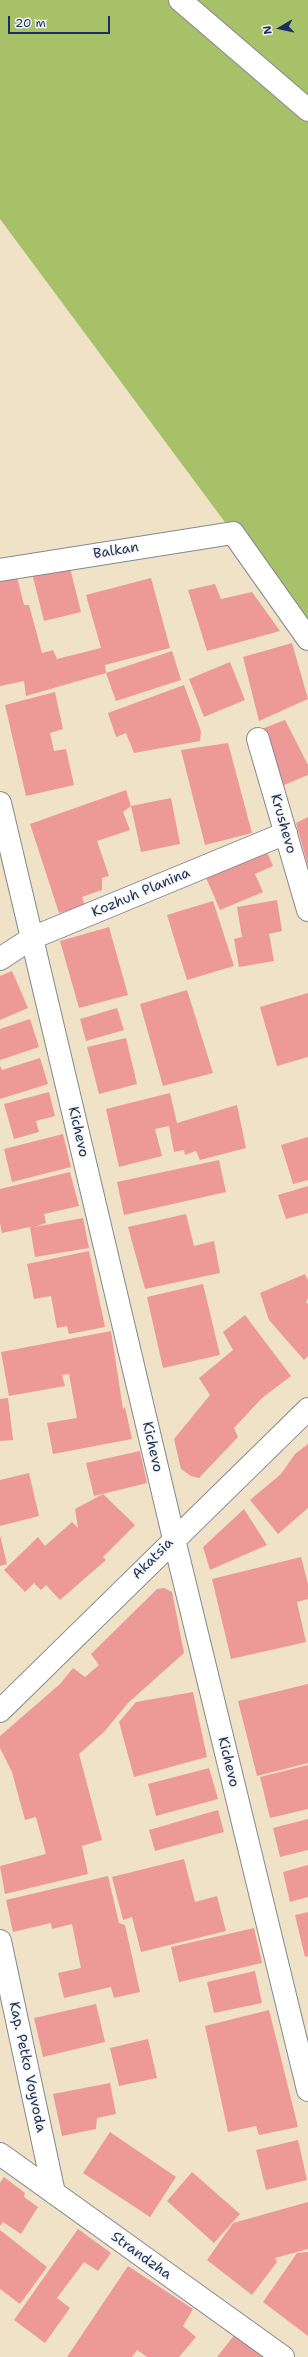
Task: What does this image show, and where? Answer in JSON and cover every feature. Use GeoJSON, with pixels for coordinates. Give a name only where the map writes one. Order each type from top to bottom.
{"type":"FeatureCollection","features":[{"type":"Feature","properties":{"kind":"street"},"geometry":{"type":"LineString","coordinates":[[180,0],[308,110]]}},
{"type":"Feature","properties":{"kind":"street","name":"Balkan"},"geometry":{"type":"LineString","coordinates":[[0,570],[232,532],[308,639]]}},
{"type":"Feature","properties":{"kind":"street","name":"Krushevo"},"geometry":{"type":"LineString","coordinates":[[258,739],[308,910]]}},
{"type":"Feature","properties":{"kind":"street","name":"Kichevo"},"geometry":{"type":"LineString","coordinates":[[0,803],[174,1539],[308,2090]]}},
{"type":"Feature","properties":{"kind":"street","name":"Kozhuh Planina"},"geometry":{"type":"LineString","coordinates":[[0,959],[32,938],[286,832]]}},
{"type":"Feature","properties":{"kind":"street","name":"Akatsia"},"geometry":{"type":"LineString","coordinates":[[0,1712],[174,1539],[308,1409]]}},
{"type":"Feature","properties":{"kind":"street","name":"Kap. Petko Voyvoda"},"geometry":{"type":"LineString","coordinates":[[0,1941],[54,2193]]}},
{"type":"Feature","properties":{"kind":"street","name":"Strandzha"},"geometry":{"type":"LineString","coordinates":[[0,2154],[283,2357]]}},
{"type":"Feature","properties":{"kind":"green space"},"geometry":{"type":"Polygon","coordinates":[[[0,0],[308,0],[308,639],[233,533],[0,219],[0,0]]]}},
{"type":"Feature","properties":{"kind":"building"},"geometry":{"type":"Polygon","coordinates":[[[69,564],[81,612],[44,621],[32,573],[69,564]]]}},
{"type":"Feature","properties":{"kind":"building"},"geometry":{"type":"Polygon","coordinates":[[[16,573],[24,605],[29,605],[42,653],[53,650],[57,659],[101,648],[86,595],[151,578],[170,648],[105,665],[106,673],[26,696],[24,681],[0,686],[0,577],[16,573]]]}},
{"type":"Feature","properties":{"kind":"building"},"geometry":{"type":"Polygon","coordinates":[[[215,584],[221,599],[252,592],[280,631],[207,651],[188,590],[215,584]]]}},
{"type":"Feature","properties":{"kind":"building"},"geometry":{"type":"Polygon","coordinates":[[[292,643],[308,699],[259,721],[243,657],[292,643]]]}},
{"type":"Feature","properties":{"kind":"building"},"geometry":{"type":"Polygon","coordinates":[[[172,651],[181,680],[116,701],[106,673],[172,651]]]}},
{"type":"Feature","properties":{"kind":"building"},"geometry":{"type":"Polygon","coordinates":[[[230,662],[245,700],[204,717],[189,679],[230,662]]]}},
{"type":"Feature","properties":{"kind":"building"},"geometry":{"type":"Polygon","coordinates":[[[184,685],[201,731],[200,741],[134,753],[126,733],[116,737],[108,713],[184,685]]]}},
{"type":"Feature","properties":{"kind":"building"},"geometry":{"type":"Polygon","coordinates":[[[55,692],[63,729],[50,733],[54,751],[66,749],[74,785],[26,796],[5,705],[55,692]]]}},
{"type":"Feature","properties":{"kind":"building"},"geometry":{"type":"Polygon","coordinates":[[[285,720],[308,765],[308,775],[277,788],[259,730],[285,720]]]}},
{"type":"Feature","properties":{"kind":"building"},"geometry":{"type":"Polygon","coordinates":[[[228,743],[252,833],[205,845],[181,750],[228,743]]]}},
{"type":"Feature","properties":{"kind":"building"},"geometry":{"type":"Polygon","coordinates":[[[126,790],[131,806],[123,812],[130,830],[97,841],[109,876],[102,878],[102,890],[82,897],[85,906],[59,913],[30,824],[126,790]]]}},
{"type":"Feature","properties":{"kind":"building"},"geometry":{"type":"Polygon","coordinates":[[[171,798],[180,844],[141,852],[131,806],[171,798]]]}},
{"type":"Feature","properties":{"kind":"building"},"geometry":{"type":"Polygon","coordinates":[[[308,817],[308,866],[296,823],[308,817]]]}},
{"type":"Feature","properties":{"kind":"building"},"geometry":{"type":"Polygon","coordinates":[[[265,847],[273,866],[255,874],[263,892],[220,910],[204,873],[265,847]]]}},
{"type":"Feature","properties":{"kind":"building"},"geometry":{"type":"Polygon","coordinates":[[[277,900],[282,931],[269,934],[274,961],[239,967],[234,939],[242,937],[237,907],[277,900]]]}},
{"type":"Feature","properties":{"kind":"building"},"geometry":{"type":"Polygon","coordinates":[[[213,901],[234,966],[187,980],[167,915],[213,901]]]}},
{"type":"Feature","properties":{"kind":"building"},"geometry":{"type":"Polygon","coordinates":[[[109,927],[128,995],[79,1008],[60,941],[109,927]]]}},
{"type":"Feature","properties":{"kind":"building"},"geometry":{"type":"Polygon","coordinates":[[[12,971],[28,1008],[0,1020],[0,976],[12,971]]]}},
{"type":"Feature","properties":{"kind":"building"},"geometry":{"type":"Polygon","coordinates":[[[187,990],[213,1073],[163,1086],[140,1004],[187,990]]]}},
{"type":"Feature","properties":{"kind":"building"},"geometry":{"type":"Polygon","coordinates":[[[308,993],[308,1057],[277,1066],[260,1007],[308,993]]]}},
{"type":"Feature","properties":{"kind":"building"},"geometry":{"type":"Polygon","coordinates":[[[117,1008],[124,1030],[86,1041],[80,1019],[117,1008]]]}},
{"type":"Feature","properties":{"kind":"building"},"geometry":{"type":"Polygon","coordinates":[[[30,1019],[39,1047],[0,1060],[0,1029],[30,1019]]]}},
{"type":"Feature","properties":{"kind":"building"},"geometry":{"type":"Polygon","coordinates":[[[126,1038],[137,1084],[99,1094],[87,1047],[126,1038]]]}},
{"type":"Feature","properties":{"kind":"building"},"geometry":{"type":"Polygon","coordinates":[[[40,1058],[48,1084],[0,1099],[0,1066],[2,1070],[40,1058]]]}},
{"type":"Feature","properties":{"kind":"building"},"geometry":{"type":"Polygon","coordinates":[[[49,1092],[55,1116],[36,1121],[39,1132],[14,1139],[4,1104],[49,1092]]]}},
{"type":"Feature","properties":{"kind":"building"},"geometry":{"type":"Polygon","coordinates":[[[170,1093],[177,1123],[237,1105],[246,1148],[200,1160],[196,1151],[185,1155],[184,1150],[174,1152],[169,1126],[155,1129],[162,1156],[119,1167],[106,1109],[170,1093]]]}},
{"type":"Feature","properties":{"kind":"building"},"geometry":{"type":"Polygon","coordinates":[[[63,1134],[71,1167],[12,1182],[4,1149],[63,1134]]]}},
{"type":"Feature","properties":{"kind":"building"},"geometry":{"type":"Polygon","coordinates":[[[308,1137],[308,1180],[293,1184],[281,1145],[308,1137]]]}},
{"type":"Feature","properties":{"kind":"building"},"geometry":{"type":"Polygon","coordinates":[[[219,1160],[226,1192],[124,1215],[117,1182],[219,1160]]]}},
{"type":"Feature","properties":{"kind":"building"},"geometry":{"type":"Polygon","coordinates":[[[70,1172],[79,1206],[44,1214],[46,1223],[34,1227],[83,1218],[89,1248],[35,1257],[30,1227],[2,1233],[0,1223],[0,1189],[70,1172]]]}},
{"type":"Feature","properties":{"kind":"building"},"geometry":{"type":"Polygon","coordinates":[[[308,1186],[308,1213],[286,1219],[278,1195],[308,1186]]]}},
{"type":"Feature","properties":{"kind":"building"},"geometry":{"type":"Polygon","coordinates":[[[186,1214],[194,1246],[214,1241],[220,1273],[145,1289],[128,1227],[186,1214]]]}},
{"type":"Feature","properties":{"kind":"building"},"geometry":{"type":"Polygon","coordinates":[[[89,1251],[105,1327],[69,1334],[67,1326],[57,1328],[51,1296],[34,1299],[27,1264],[89,1251]]]}},
{"type":"Feature","properties":{"kind":"building"},"geometry":{"type":"Polygon","coordinates":[[[305,1274],[308,1280],[308,1298],[306,1302],[308,1304],[308,1356],[304,1360],[269,1320],[260,1293],[305,1274]]]}},
{"type":"Feature","properties":{"kind":"building"},"geometry":{"type":"Polygon","coordinates":[[[203,1284],[220,1355],[163,1368],[147,1297],[203,1284]]]}},
{"type":"Feature","properties":{"kind":"building"},"geometry":{"type":"Polygon","coordinates":[[[245,1315],[291,1376],[262,1398],[234,1428],[238,1437],[199,1478],[191,1476],[181,1469],[174,1439],[210,1395],[199,1378],[233,1350],[223,1332],[245,1315]]]}},
{"type":"Feature","properties":{"kind":"building"},"geometry":{"type":"Polygon","coordinates":[[[111,1331],[123,1409],[125,1407],[132,1439],[53,1454],[47,1423],[77,1418],[69,1374],[62,1375],[65,1386],[9,1396],[1,1352],[111,1331]]]}},
{"type":"Feature","properties":{"kind":"building"},"geometry":{"type":"Polygon","coordinates":[[[8,1398],[13,1440],[0,1441],[0,1399],[8,1398]]]}},
{"type":"Feature","properties":{"kind":"building"},"geometry":{"type":"Polygon","coordinates":[[[308,1444],[308,1508],[278,1534],[250,1500],[281,1474],[295,1454],[308,1444]]]}},
{"type":"Feature","properties":{"kind":"building"},"geometry":{"type":"Polygon","coordinates":[[[140,1451],[147,1483],[94,1496],[86,1463],[140,1451]]]}},
{"type":"Feature","properties":{"kind":"building"},"geometry":{"type":"Polygon","coordinates":[[[29,1473],[39,1516],[0,1526],[0,1480],[29,1473]]]}},
{"type":"Feature","properties":{"kind":"building"},"geometry":{"type":"Polygon","coordinates":[[[103,1494],[135,1525],[103,1557],[106,1560],[60,1600],[46,1585],[41,1590],[34,1583],[25,1592],[4,1570],[38,1537],[45,1546],[72,1522],[78,1528],[75,1509],[103,1494]]]}},
{"type":"Feature","properties":{"kind":"building"},"geometry":{"type":"Polygon","coordinates":[[[244,1509],[267,1545],[210,1570],[203,1547],[244,1509]]]}},
{"type":"Feature","properties":{"kind":"building"},"geometry":{"type":"Polygon","coordinates":[[[0,1535],[7,1564],[0,1566],[0,1535]]]}},
{"type":"Feature","properties":{"kind":"building"},"geometry":{"type":"Polygon","coordinates":[[[301,1557],[308,1584],[308,1599],[297,1602],[306,1642],[231,1659],[212,1579],[301,1557]]]}},
{"type":"Feature","properties":{"kind":"building"},"geometry":{"type":"Polygon","coordinates":[[[164,1588],[172,1592],[184,1653],[128,1703],[104,1732],[79,1754],[102,1840],[82,1846],[88,1874],[5,1894],[0,1866],[46,1854],[36,1817],[25,1820],[12,1772],[0,1748],[0,1736],[60,1684],[73,1668],[85,1677],[99,1665],[91,1654],[157,1589],[164,1588]]]}},
{"type":"Feature","properties":{"kind":"building"},"geometry":{"type":"Polygon","coordinates":[[[308,1684],[308,1763],[257,1776],[238,1701],[308,1684]]]}},
{"type":"Feature","properties":{"kind":"building"},"geometry":{"type":"Polygon","coordinates":[[[193,1692],[207,1757],[134,1777],[119,1722],[136,1702],[193,1692]]]}},
{"type":"Feature","properties":{"kind":"building"},"geometry":{"type":"Polygon","coordinates":[[[308,1765],[308,1809],[270,1818],[260,1777],[308,1765]]]}},
{"type":"Feature","properties":{"kind":"building"},"geometry":{"type":"Polygon","coordinates":[[[209,1768],[218,1799],[156,1816],[148,1784],[209,1768]]]}},
{"type":"Feature","properties":{"kind":"building"},"geometry":{"type":"Polygon","coordinates":[[[218,1810],[224,1832],[155,1851],[149,1830],[218,1810]]]}},
{"type":"Feature","properties":{"kind":"building"},"geometry":{"type":"Polygon","coordinates":[[[308,1819],[308,1850],[280,1857],[273,1828],[308,1819]]]}},
{"type":"Feature","properties":{"kind":"building"},"geometry":{"type":"Polygon","coordinates":[[[184,1859],[195,1902],[217,1896],[226,1931],[141,1952],[132,1917],[123,1920],[112,1877],[184,1859]]]}},
{"type":"Feature","properties":{"kind":"building"},"geometry":{"type":"Polygon","coordinates":[[[308,1865],[308,1897],[290,1902],[283,1872],[308,1865]]]}},
{"type":"Feature","properties":{"kind":"building"},"geometry":{"type":"Polygon","coordinates":[[[108,1876],[119,1923],[125,1925],[140,1992],[114,1998],[111,1987],[64,1998],[58,1973],[81,1968],[72,1924],[52,1929],[51,1923],[13,1932],[6,1900],[108,1876]]]}},
{"type":"Feature","properties":{"kind":"building"},"geometry":{"type":"Polygon","coordinates":[[[308,1912],[308,1956],[305,1957],[295,1915],[308,1912]]]}},
{"type":"Feature","properties":{"kind":"building"},"geometry":{"type":"Polygon","coordinates":[[[254,1928],[262,1963],[179,1982],[171,1947],[254,1928]]]}},
{"type":"Feature","properties":{"kind":"building"},"geometry":{"type":"Polygon","coordinates":[[[255,1971],[262,2003],[214,2013],[207,1982],[255,1971]]]}},
{"type":"Feature","properties":{"kind":"building"},"geometry":{"type":"Polygon","coordinates":[[[96,2004],[105,2042],[43,2057],[34,2018],[96,2004]]]}},
{"type":"Feature","properties":{"kind":"building"},"geometry":{"type":"Polygon","coordinates":[[[269,2010],[298,2127],[259,2135],[256,2126],[228,2132],[205,2026],[269,2010]]]}},
{"type":"Feature","properties":{"kind":"building"},"geometry":{"type":"Polygon","coordinates":[[[148,2039],[157,2078],[119,2086],[110,2048],[148,2039]]]}},
{"type":"Feature","properties":{"kind":"building"},"geometry":{"type":"Polygon","coordinates":[[[110,2083],[116,2114],[97,2118],[96,2129],[62,2136],[53,2094],[110,2083]]]}},
{"type":"Feature","properties":{"kind":"building"},"geometry":{"type":"Polygon","coordinates":[[[110,2132],[176,2177],[150,2217],[83,2173],[110,2132]]]}},
{"type":"Feature","properties":{"kind":"building"},"geometry":{"type":"Polygon","coordinates":[[[298,2140],[307,2180],[266,2190],[256,2150],[298,2140]]]}},
{"type":"Feature","properties":{"kind":"building"},"geometry":{"type":"Polygon","coordinates":[[[192,2172],[240,2214],[214,2243],[167,2201],[192,2172]]]}},
{"type":"Feature","properties":{"kind":"building"},"geometry":{"type":"Polygon","coordinates":[[[4,2177],[25,2193],[24,2197],[38,2207],[21,2234],[3,2222],[0,2226],[0,2183],[4,2177]]]}},
{"type":"Feature","properties":{"kind":"building"},"geometry":{"type":"Polygon","coordinates":[[[308,2202],[308,2249],[275,2258],[277,2262],[252,2295],[207,2260],[233,2223],[308,2202]]]}},
{"type":"Feature","properties":{"kind":"building"},"geometry":{"type":"Polygon","coordinates":[[[78,2229],[111,2253],[98,2271],[84,2262],[57,2298],[70,2308],[45,2343],[14,2320],[78,2229]]]}},
{"type":"Feature","properties":{"kind":"building"},"geometry":{"type":"Polygon","coordinates":[[[0,2230],[47,2267],[20,2304],[0,2289],[0,2230]]]}},
{"type":"Feature","properties":{"kind":"building"},"geometry":{"type":"Polygon","coordinates":[[[308,2252],[308,2336],[263,2302],[297,2253],[308,2252]]]}},
{"type":"Feature","properties":{"kind":"building"},"geometry":{"type":"Polygon","coordinates":[[[128,2266],[193,2309],[183,2326],[196,2337],[179,2357],[147,2357],[137,2350],[132,2357],[67,2357],[128,2266]]]}},
{"type":"Feature","properties":{"kind":"building"},"geometry":{"type":"Polygon","coordinates":[[[236,2333],[269,2357],[217,2357],[236,2333]]]}}]}
